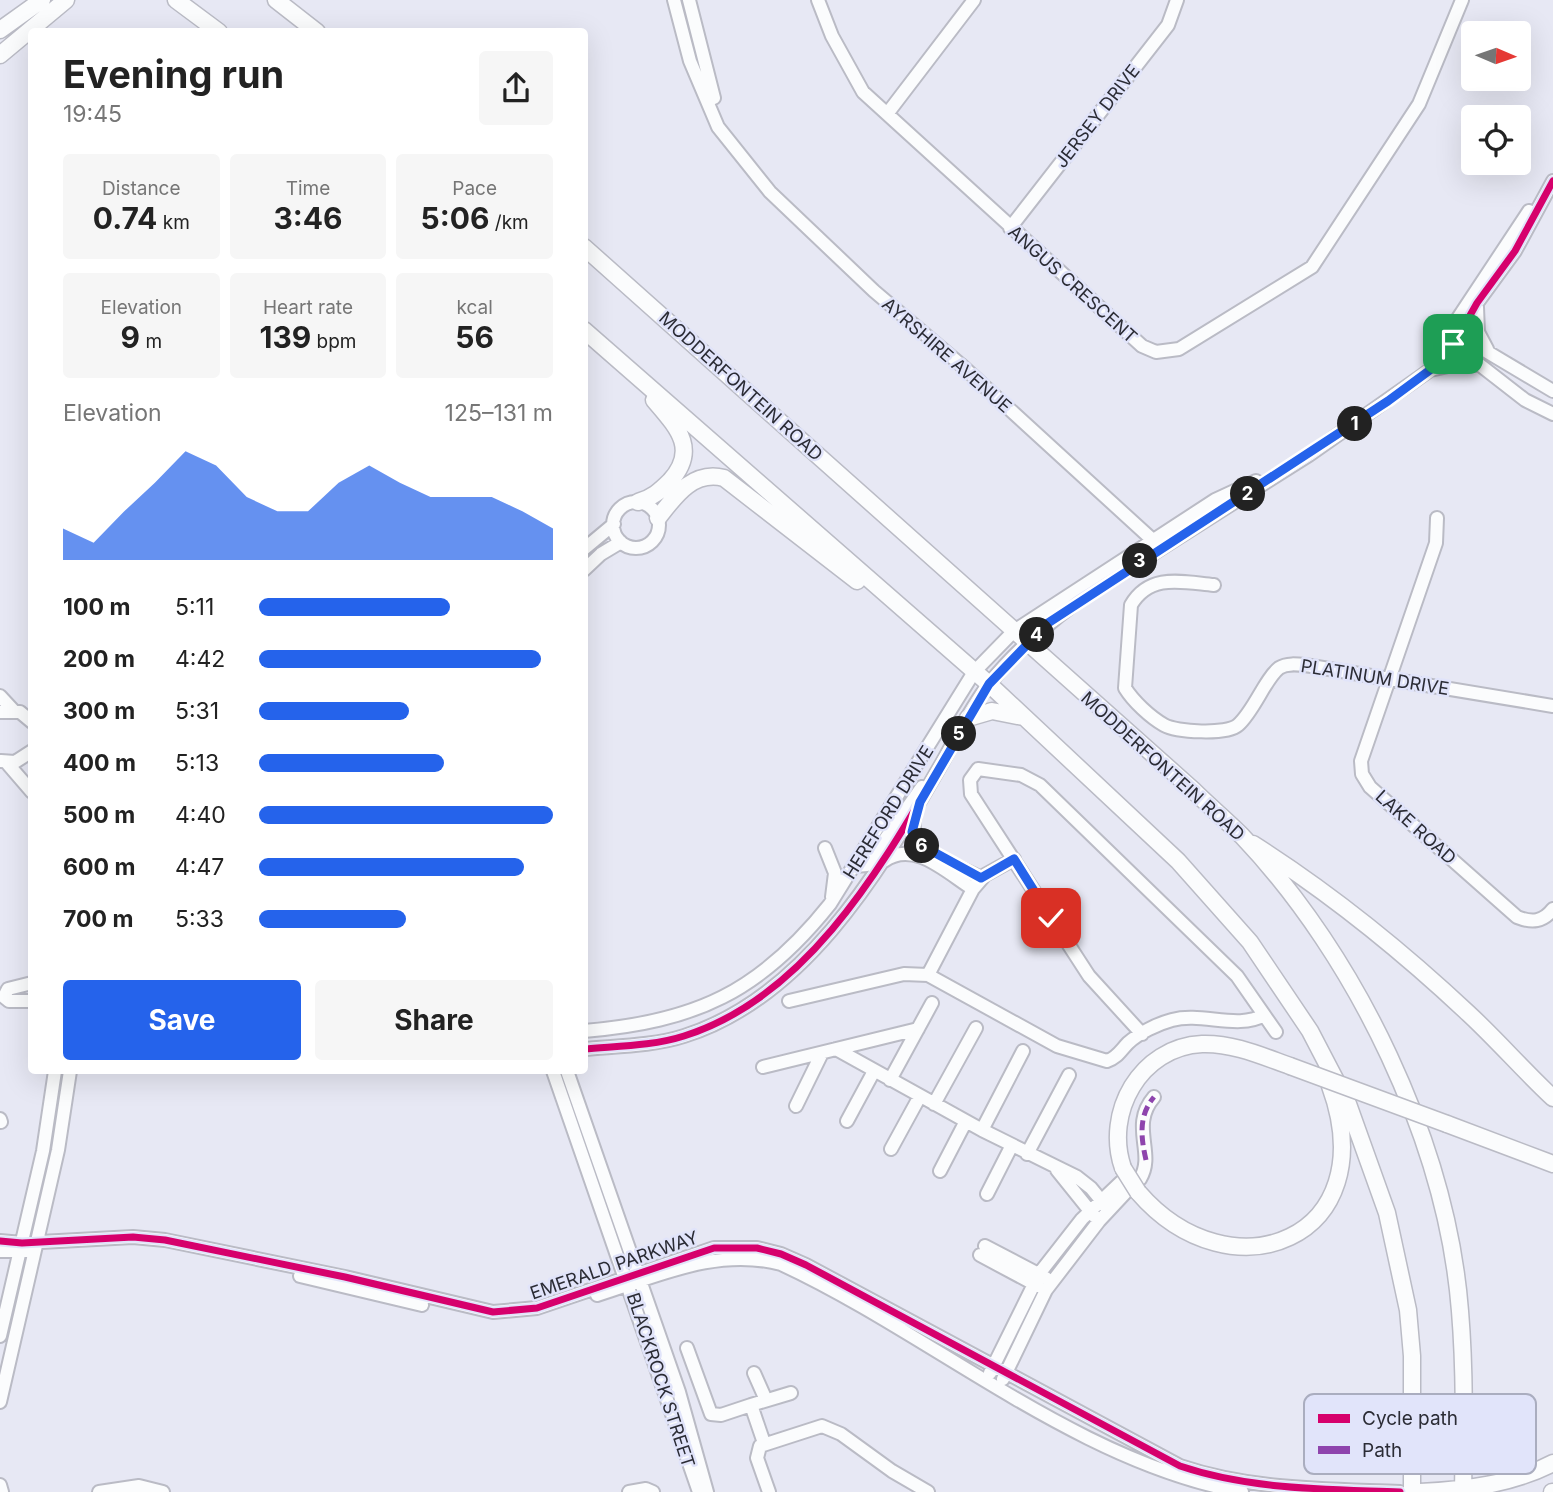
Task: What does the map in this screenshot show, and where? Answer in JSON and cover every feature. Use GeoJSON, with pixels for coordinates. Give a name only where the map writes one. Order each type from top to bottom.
{"type":"FeatureCollection","features":[{"type":"Feature","properties":{"kind":"main road"},"geometry":{"type":"LineString","coordinates":[[0,30],[42,0]]}},
{"type":"Feature","properties":{"kind":"main road"},"geometry":{"type":"LineString","coordinates":[[32,28],[66,0]]}},
{"type":"Feature","properties":{"kind":"main road"},"geometry":{"type":"LineString","coordinates":[[176,0],[214,28]]}},
{"type":"Feature","properties":{"kind":"main road"},"geometry":{"type":"LineString","coordinates":[[276,0],[314,28]]}},
{"type":"Feature","properties":{"kind":"main road"},"geometry":{"type":"LineString","coordinates":[[287,0],[315,28]]}},
{"type":"Feature","properties":{"kind":"main road"},"geometry":{"type":"LineString","coordinates":[[0,55],[28,32]]}},
{"type":"Feature","properties":{"kind":"main road","name":"MODDERFONTEIN ROAD"},"geometry":{"type":"LineString","coordinates":[[588,251],[1242,837],[1317,930],[1370,1016],[1398,1076],[1427,1152],[1443,1206],[1460,1311],[1461,1394]]}},
{"type":"Feature","properties":{"kind":"main road"},"geometry":{"type":"LineString","coordinates":[[588,333],[989,684],[1216,901],[1250,942],[1310,1031],[1348,1104],[1371,1162],[1398,1261],[1412,1356],[1412,1394]]}},
{"type":"Feature","properties":{"kind":"main road"},"geometry":{"type":"LineString","coordinates":[[615,356],[667,415],[683,440],[684,453],[679,471],[659,492],[638,502]]}},
{"type":"Feature","properties":{"kind":"main road"},"geometry":{"type":"LineString","coordinates":[[658,518],[691,482],[706,476],[724,478],[849,575],[901,608]]}},
{"type":"Feature","properties":{"kind":"main road"},"geometry":{"type":"LineString","coordinates":[[968,718],[992,711],[1025,718]]}},
{"type":"Feature","properties":{"kind":"main road"},"geometry":{"type":"LineString","coordinates":[[1242,837],[1299,874],[1422,971],[1472,1016],[1553,1098]]}},
{"type":"Feature","properties":{"kind":"main road"},"geometry":{"type":"LineString","coordinates":[[1310,1031],[1343,1130],[1340,1177],[1333,1198],[1313,1222],[1288,1238],[1273,1243],[1222,1244],[1175,1226],[1133,1177],[1116,1142],[1122,1103],[1132,1085],[1158,1059],[1186,1046],[1211,1044],[1234,1047],[1290,1066],[1447,1124],[1553,1164]]}},
{"type":"Feature","properties":{"kind":"main road"},"geometry":{"type":"LineString","coordinates":[[1536,1470],[1553,1463]]}},
{"type":"Feature","properties":{"kind":"main road"},"geometry":{"type":"LineString","coordinates":[[1412,1474],[1412,1492]]}},
{"type":"Feature","properties":{"kind":"main road"},"geometry":{"type":"LineString","coordinates":[[1420,1492],[1463,1491],[1524,1474]]}},
{"type":"Feature","properties":{"kind":"street","name":"AYRSHIRE AVENUE"},"geometry":{"type":"LineString","coordinates":[[674,0],[699,82],[718,127],[738,157],[770,192],[874,291],[960,364],[1158,544]]}},
{"type":"Feature","properties":{"kind":"street","name":"AYRSHIRE AVENUE"},"geometry":{"type":"LineString","coordinates":[[689,0],[707,78],[738,157]]}},
{"type":"Feature","properties":{"kind":"street","name":"ANGUS CRESCENT"},"geometry":{"type":"LineString","coordinates":[[818,0],[855,81],[1010,228],[1142,346],[1156,352],[1179,349],[1312,267],[1419,104],[1462,0]]}},
{"type":"Feature","properties":{"kind":"street"},"geometry":{"type":"LineString","coordinates":[[887,114],[974,0]]}},
{"type":"Feature","properties":{"kind":"street","name":"JERSEY DRIVE"},"geometry":{"type":"LineString","coordinates":[[1010,228],[1168,25],[1177,0]]}},
{"type":"Feature","properties":{"kind":"street","name":"HEREFORD DRIVE"},"geometry":{"type":"LineString","coordinates":[[588,1049],[683,1037],[706,1028],[739,1009],[785,977],[833,930],[881,864],[989,684],[1048,623],[1215,500],[1265,477],[1406,380],[1453,337],[1553,175]]}},
{"type":"Feature","properties":{"kind":"street","name":"HEREFORD DRIVE"},"geometry":{"type":"LineString","coordinates":[[588,1031],[620,1028],[678,1017],[733,992],[782,957],[830,904],[974,672],[1014,631],[1309,455],[1430,370],[1515,251],[1553,181]]}},
{"type":"Feature","properties":{"kind":"street"},"geometry":{"type":"LineString","coordinates":[[1477,303],[1478,332],[1489,352]]}},
{"type":"Feature","properties":{"kind":"street"},"geometry":{"type":"LineString","coordinates":[[1453,337],[1489,352],[1553,391]]}},
{"type":"Feature","properties":{"kind":"street"},"geometry":{"type":"LineString","coordinates":[[1453,337],[1468,355],[1525,400],[1553,414]]}},
{"type":"Feature","properties":{"kind":"street"},"geometry":{"type":"LineString","coordinates":[[1430,370],[1457,364],[1480,365]]}},
{"type":"Feature","properties":{"kind":"street"},"geometry":{"type":"LineString","coordinates":[[588,546],[614,524],[623,506],[638,502],[652,508],[658,518],[656,536],[646,546],[631,547],[621,542],[614,524]]}},
{"type":"Feature","properties":{"kind":"street","name":"LAKE ROAD"},"geometry":{"type":"LineString","coordinates":[[1437,518],[1436,543],[1361,761],[1365,780],[1517,917],[1534,921],[1548,916],[1553,909]]}},
{"type":"Feature","properties":{"kind":"street"},"geometry":{"type":"LineString","coordinates":[[588,566],[601,554],[621,542]]}},
{"type":"Feature","properties":{"kind":"street","name":"PLATINUM DRIVE"},"geometry":{"type":"LineString","coordinates":[[1214,585],[1159,581],[1144,589],[1131,605],[1125,688],[1164,725],[1223,732],[1230,730],[1239,725],[1260,699],[1280,667],[1289,665],[1389,678],[1553,706]]}},
{"type":"Feature","properties":{"kind":"street"},"geometry":{"type":"LineString","coordinates":[[0,696],[6,711],[28,717]]}},
{"type":"Feature","properties":{"kind":"street"},"geometry":{"type":"LineString","coordinates":[[3,762],[23,759],[28,755]]}},
{"type":"Feature","properties":{"kind":"street"},"geometry":{"type":"LineString","coordinates":[[3,762],[28,788]]}},
{"type":"Feature","properties":{"kind":"street"},"geometry":{"type":"LineString","coordinates":[[1142,1034],[1096,987],[971,794],[970,779],[978,769],[1021,775],[1040,785],[1237,976],[1276,1032]]}},
{"type":"Feature","properties":{"kind":"street"},"geometry":{"type":"LineString","coordinates":[[855,866],[867,865],[914,796],[936,775]]}},
{"type":"Feature","properties":{"kind":"street"},"geometry":{"type":"LineString","coordinates":[[920,802],[912,832],[919,844],[977,884]]}},
{"type":"Feature","properties":{"kind":"street"},"geometry":{"type":"LineString","coordinates":[[825,848],[835,873],[830,904]]}},
{"type":"Feature","properties":{"kind":"street"},"geometry":{"type":"LineString","coordinates":[[881,864],[899,853],[911,853],[977,884]]}},
{"type":"Feature","properties":{"kind":"street"},"geometry":{"type":"LineString","coordinates":[[928,975],[977,884],[1014,859]]}},
{"type":"Feature","properties":{"kind":"street"},"geometry":{"type":"LineString","coordinates":[[789,1002],[904,974],[928,975],[1069,1051],[1111,1060],[1142,1034],[1162,1023],[1192,1017],[1249,1022],[1264,1014]]}},
{"type":"Feature","properties":{"kind":"street"},"geometry":{"type":"LineString","coordinates":[[28,984],[8,989],[4,997],[9,1001],[28,1001]]}},
{"type":"Feature","properties":{"kind":"street"},"geometry":{"type":"LineString","coordinates":[[890,1080],[932,1003]]}},
{"type":"Feature","properties":{"kind":"street"},"geometry":{"type":"LineString","coordinates":[[588,1026],[620,1028]]}},
{"type":"Feature","properties":{"kind":"street"},"geometry":{"type":"LineString","coordinates":[[934,1104],[976,1028]]}},
{"type":"Feature","properties":{"kind":"street"},"geometry":{"type":"LineString","coordinates":[[763,1067],[918,1029]]}},
{"type":"Feature","properties":{"kind":"street"},"geometry":{"type":"LineString","coordinates":[[588,1058],[641,1044]]}},
{"type":"Feature","properties":{"kind":"street"},"geometry":{"type":"LineString","coordinates":[[836,1049],[982,1130],[1085,1182],[1105,1205]]}},
{"type":"Feature","properties":{"kind":"street"},"geometry":{"type":"LineString","coordinates":[[982,1130],[1023,1051]]}},
{"type":"Feature","properties":{"kind":"street"},"geometry":{"type":"LineString","coordinates":[[796,1106],[822,1053]]}},
{"type":"Feature","properties":{"kind":"street"},"geometry":{"type":"LineString","coordinates":[[847,1121],[874,1071]]}},
{"type":"Feature","properties":{"kind":"street"},"geometry":{"type":"LineString","coordinates":[[0,1336],[43,1151],[55,1074]]}},
{"type":"Feature","properties":{"kind":"street"},"geometry":{"type":"LineString","coordinates":[[0,1402],[58,1150],[70,1074]]}},
{"type":"Feature","properties":{"kind":"street","name":"BLACKROCK STREET"},"geometry":{"type":"LineString","coordinates":[[553,1074],[679,1392],[707,1492]]}},
{"type":"Feature","properties":{"kind":"street","name":"BLACKROCK STREET"},"geometry":{"type":"LineString","coordinates":[[569,1074],[699,1492]]}},
{"type":"Feature","properties":{"kind":"street"},"geometry":{"type":"LineString","coordinates":[[573,1085],[575,1074]]}},
{"type":"Feature","properties":{"kind":"street"},"geometry":{"type":"LineString","coordinates":[[1027,1154],[1069,1075]]}},
{"type":"Feature","properties":{"kind":"street"},"geometry":{"type":"LineString","coordinates":[[891,1149],[920,1096]]}},
{"type":"Feature","properties":{"kind":"street"},"geometry":{"type":"LineString","coordinates":[[986,1381],[1036,1279],[1089,1211],[1105,1205],[1133,1177],[1142,1121],[1147,1105],[1154,1097]]}},
{"type":"Feature","properties":{"kind":"street"},"geometry":{"type":"LineString","coordinates":[[940,1171],[966,1121]]}},
{"type":"Feature","properties":{"kind":"street"},"geometry":{"type":"LineString","coordinates":[[987,1194],[1012,1145]]}},
{"type":"Feature","properties":{"kind":"street"},"geometry":{"type":"LineString","coordinates":[[1056,1169],[1099,1221]]}},
{"type":"Feature","properties":{"kind":"street"},"geometry":{"type":"LineString","coordinates":[[999,1388],[1049,1286],[1099,1221],[1105,1205]]}},
{"type":"Feature","properties":{"kind":"street","name":"EMERALD PARKWAY"},"geometry":{"type":"LineString","coordinates":[[0,1251],[79,1238],[165,1240],[345,1277],[493,1312],[528,1311],[634,1279],[720,1258],[751,1257],[781,1264],[835,1292],[986,1381],[1138,1461],[1186,1480],[1241,1492]]}},
{"type":"Feature","properties":{"kind":"street","name":"EMERALD PARKWAY"},"geometry":{"type":"LineString","coordinates":[[0,1241],[20,1247]]}},
{"type":"Feature","properties":{"kind":"street","name":"EMERALD PARKWAY"},"geometry":{"type":"LineString","coordinates":[[634,1279],[714,1248],[736,1246],[781,1254],[1153,1453],[1203,1473],[1256,1484],[1400,1492]]}},
{"type":"Feature","properties":{"kind":"street"},"geometry":{"type":"LineString","coordinates":[[982,1250],[1049,1286]]}},
{"type":"Feature","properties":{"kind":"street"},"geometry":{"type":"LineString","coordinates":[[687,1348],[711,1414],[721,1415],[791,1393]]}},
{"type":"Feature","properties":{"kind":"street"},"geometry":{"type":"LineString","coordinates":[[754,1373],[766,1400]]}},
{"type":"Feature","properties":{"kind":"street"},"geometry":{"type":"LineString","coordinates":[[751,1405],[764,1443]]}},
{"type":"Feature","properties":{"kind":"street"},"geometry":{"type":"LineString","coordinates":[[769,1492],[757,1458],[760,1446],[814,1427],[830,1428],[928,1492]]}},
{"type":"Feature","properties":{"kind":"street"},"geometry":{"type":"LineString","coordinates":[[0,1485],[2,1492]]}},
{"type":"Feature","properties":{"kind":"street"},"geometry":{"type":"LineString","coordinates":[[99,1492],[139,1486],[163,1492]]}},
{"type":"Feature","properties":{"kind":"street"},"geometry":{"type":"LineString","coordinates":[[629,1492],[646,1489],[653,1492]]}},
{"type":"Feature","properties":{"kind":"marked path"},"geometry":{"type":"LineString","coordinates":[[1146,1160],[1142,1135],[1143,1119],[1154,1097]]}},
{"type":"Feature","properties":{"kind":"cycle path"},"geometry":{"type":"LineString","coordinates":[[588,1049],[647,1044],[684,1036],[726,1018],[765,994],[800,964],[832,930],[888,853],[974,705],[1009,661],[1042,629],[1078,601],[1309,455],[1430,370],[1459,335],[1477,303],[1515,251],[1553,181]]}},
{"type":"Feature","properties":{"kind":"cycle path"},"geometry":{"type":"LineString","coordinates":[[0,1241],[22,1243],[133,1237],[165,1240],[345,1277],[493,1312],[537,1308],[714,1248],[757,1248],[781,1254],[806,1265],[1180,1466],[1261,1484],[1400,1492]]}},
{"type":"Feature","properties":{"kind":"route"},"geometry":{"type":"LineString","coordinates":[[1051,918],[1014,859],[981,878],[919,844],[912,832],[920,802],[989,684],[1048,623],[1078,601],[1309,455],[1388,401],[1430,370],[1453,344]]}}]}
